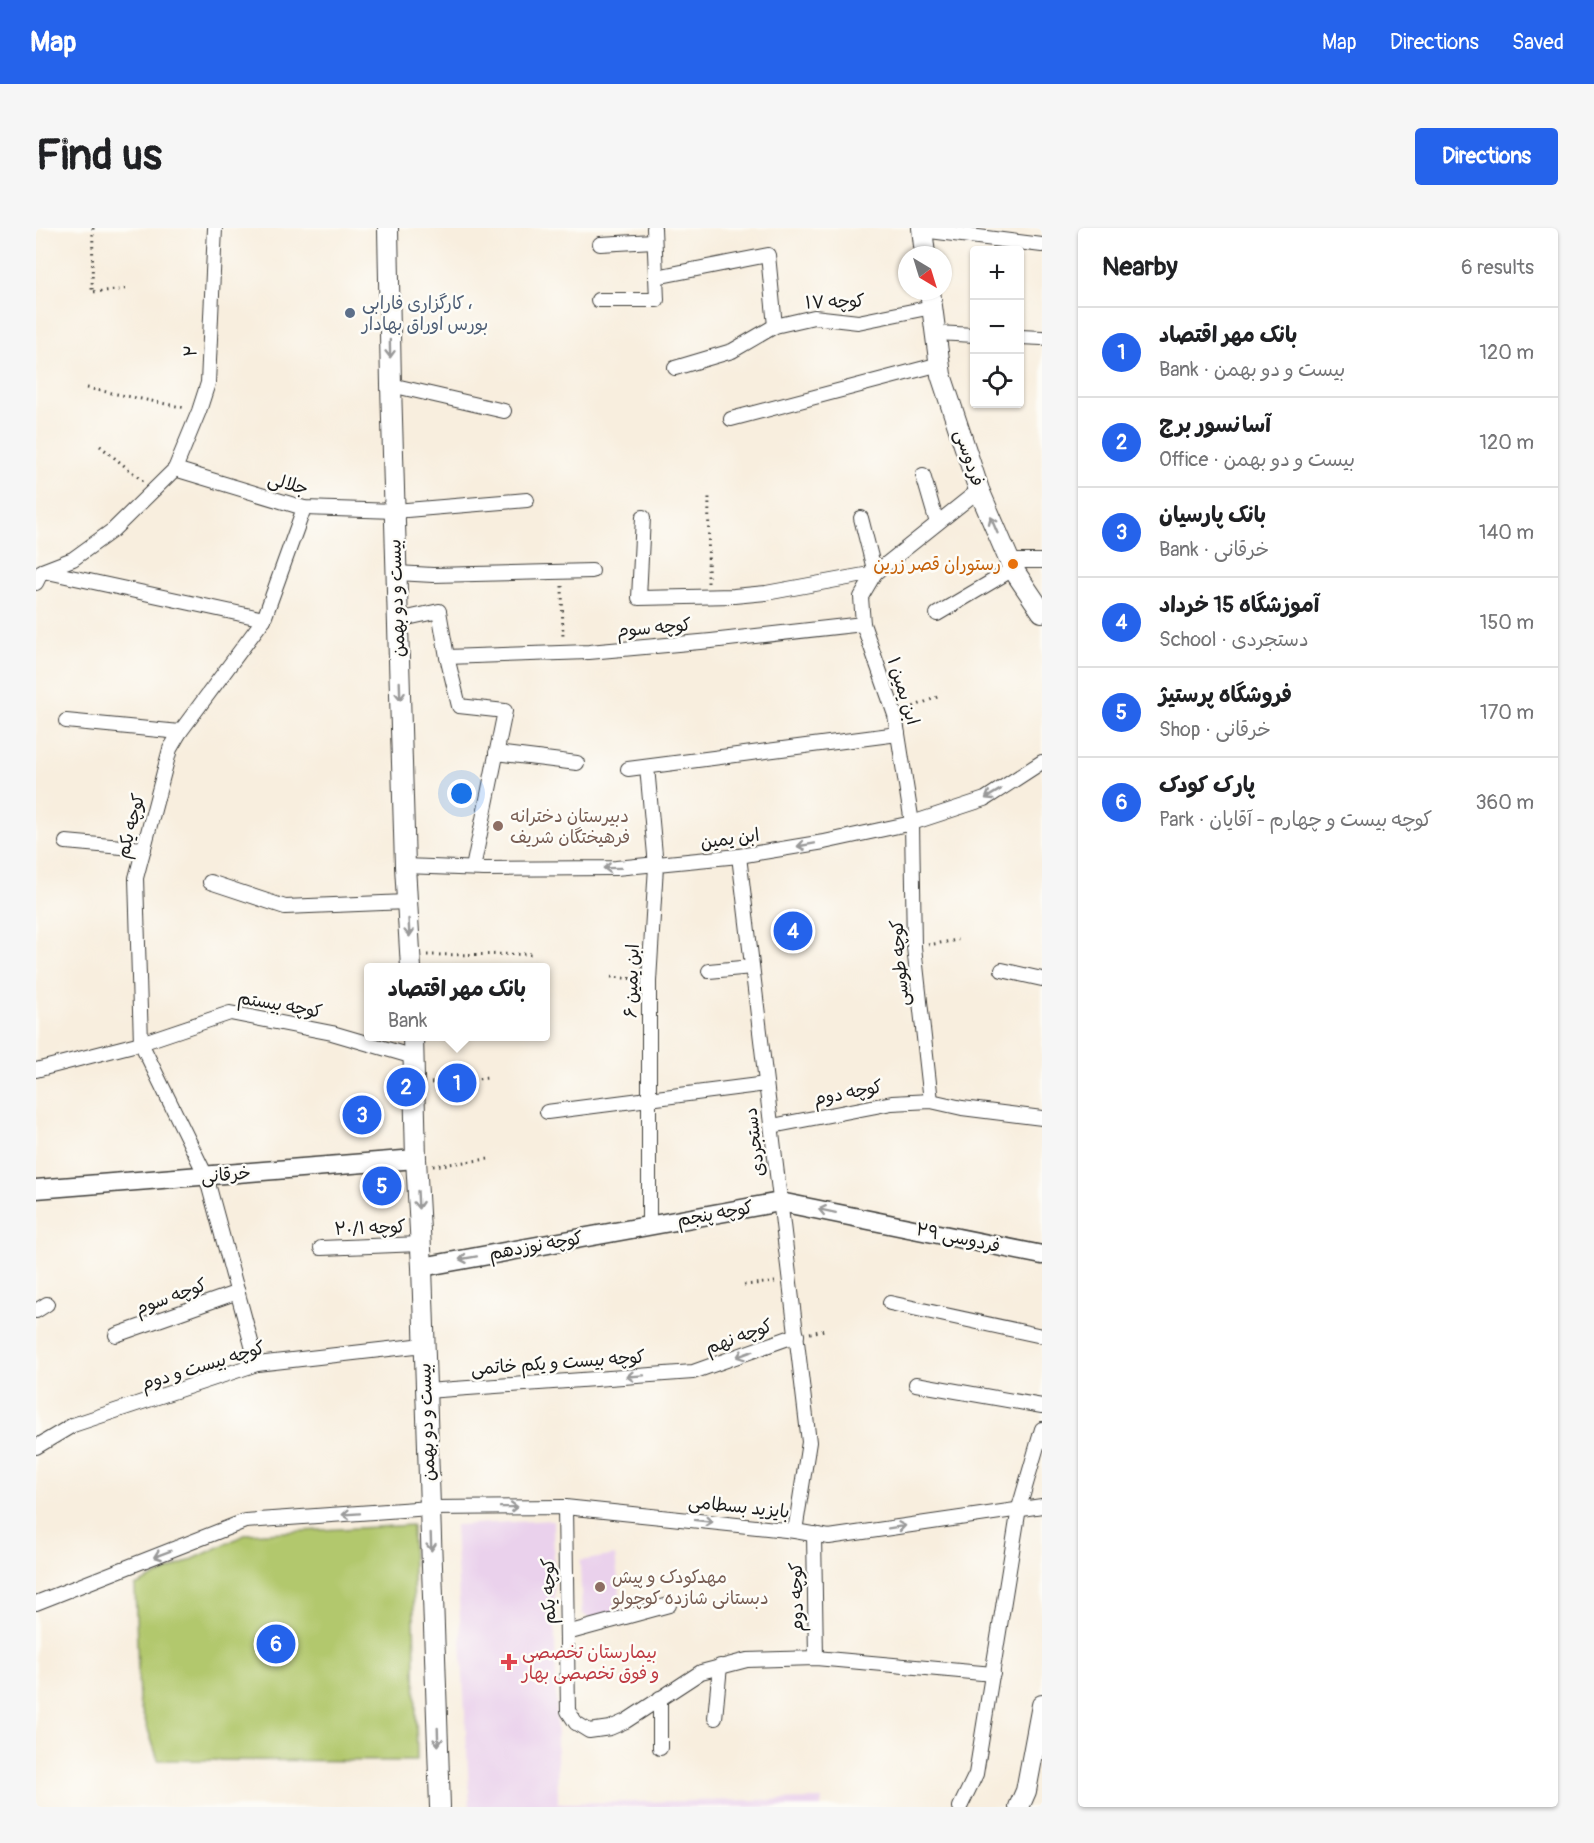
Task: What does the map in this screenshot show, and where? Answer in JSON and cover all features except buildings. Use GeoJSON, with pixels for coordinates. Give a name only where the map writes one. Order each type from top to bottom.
{"type":"FeatureCollection","features":[{"type":"Feature","properties":{"kind":"main road","name":"بیست و دو بهمن"},"geometry":{"type":"LineString","coordinates":[[388,228],[405,866],[411,962]]}},
{"type":"Feature","properties":{"kind":"main road"},"geometry":{"type":"LineString","coordinates":[[922,229],[924,246]]}},
{"type":"Feature","properties":{"kind":"main road","name":"فردوسی"},"geometry":{"type":"LineString","coordinates":[[931,300],[941,375],[979,490],[1011,565],[1042,612]]}},
{"type":"Feature","properties":{"kind":"main road","name":"بیست و دو بهمن"},"geometry":{"type":"LineString","coordinates":[[414,1041],[416,1163],[422,1266],[440,1807]]}},
{"type":"Feature","properties":{"kind":"main road"},"geometry":{"type":"LineString","coordinates":[[1019,1807],[1026,1791],[1042,1705]]}},
{"type":"Feature","properties":{"kind":"street","name":"۲"},"geometry":{"type":"LineString","coordinates":[[175,469],[208,383],[214,228]]}},
{"type":"Feature","properties":{"kind":"street"},"geometry":{"type":"LineString","coordinates":[[922,229],[1042,245]]}},
{"type":"Feature","properties":{"kind":"street"},"geometry":{"type":"LineString","coordinates":[[598,300],[657,300],[654,235],[600,244]]}},
{"type":"Feature","properties":{"kind":"street"},"geometry":{"type":"LineString","coordinates":[[656,277],[768,255],[775,326]]}},
{"type":"Feature","properties":{"kind":"street","name":"۱۷ کوچه"},"geometry":{"type":"LineString","coordinates":[[675,368],[732,351],[775,326],[814,317],[858,322],[928,300]]}},
{"type":"Feature","properties":{"kind":"street"},"geometry":{"type":"LineString","coordinates":[[936,333],[970,335]]}},
{"type":"Feature","properties":{"kind":"street"},"geometry":{"type":"LineString","coordinates":[[1024,337],[1042,338]]}},
{"type":"Feature","properties":{"kind":"street"},"geometry":{"type":"LineString","coordinates":[[731,420],[940,364]]}},
{"type":"Feature","properties":{"kind":"street"},"geometry":{"type":"LineString","coordinates":[[391,385],[504,411]]}},
{"type":"Feature","properties":{"kind":"street"},"geometry":{"type":"LineString","coordinates":[[39,577],[73,559],[105,536],[175,469]]}},
{"type":"Feature","properties":{"kind":"street","name":"جلالی"},"geometry":{"type":"LineString","coordinates":[[175,469],[304,508],[395,511],[526,500]]}},
{"type":"Feature","properties":{"kind":"street"},"geometry":{"type":"LineString","coordinates":[[922,475],[938,523]]}},
{"type":"Feature","properties":{"kind":"street"},"geometry":{"type":"LineString","coordinates":[[643,517],[639,598],[766,593],[875,573],[979,490]]}},
{"type":"Feature","properties":{"kind":"street","name":"کوچه یکم"},"geometry":{"type":"LineString","coordinates":[[206,1176],[141,1044],[136,878],[170,749],[180,732],[264,619],[304,508]]}},
{"type":"Feature","properties":{"kind":"street"},"geometry":{"type":"LineString","coordinates":[[861,518],[875,573]]}},
{"type":"Feature","properties":{"kind":"street"},"geometry":{"type":"LineString","coordinates":[[937,614],[1011,565],[1042,561]]}},
{"type":"Feature","properties":{"kind":"street"},"geometry":{"type":"LineString","coordinates":[[397,573],[433,575],[592,571]]}},
{"type":"Feature","properties":{"kind":"street","name":"ابن یمین ۱"},"geometry":{"type":"LineString","coordinates":[[875,573],[861,597],[863,624],[896,715],[912,823]]}},
{"type":"Feature","properties":{"kind":"street"},"geometry":{"type":"LineString","coordinates":[[39,577],[264,619]]}},
{"type":"Feature","properties":{"kind":"street"},"geometry":{"type":"LineString","coordinates":[[398,620],[440,611],[447,657],[459,706],[505,711],[472,868]]}},
{"type":"Feature","properties":{"kind":"street","name":"کوچه سوم"},"geometry":{"type":"LineString","coordinates":[[447,657],[563,653],[711,641],[863,624]]}},
{"type":"Feature","properties":{"kind":"street"},"geometry":{"type":"LineString","coordinates":[[66,721],[180,732]]}},
{"type":"Feature","properties":{"kind":"street"},"geometry":{"type":"LineString","coordinates":[[628,769],[898,734]]}},
{"type":"Feature","properties":{"kind":"street"},"geometry":{"type":"LineString","coordinates":[[496,753],[577,763]]}},
{"type":"Feature","properties":{"kind":"street","name":"ابن یمین"},"geometry":{"type":"LineString","coordinates":[[405,866],[616,868],[656,866],[739,856],[824,842],[912,823],[985,799],[1042,762]]}},
{"type":"Feature","properties":{"kind":"street","name":"ابن یمین ۶"},"geometry":{"type":"LineString","coordinates":[[647,766],[656,866],[649,981],[649,1098]]}},
{"type":"Feature","properties":{"kind":"street","name":"کوچه طوسی"},"geometry":{"type":"LineString","coordinates":[[912,823],[914,947],[931,1101]]}},
{"type":"Feature","properties":{"kind":"street"},"geometry":{"type":"LineString","coordinates":[[66,842],[144,849]]}},
{"type":"Feature","properties":{"kind":"street","name":"دستجردی"},"geometry":{"type":"LineString","coordinates":[[739,856],[809,1442],[795,1531]]}},
{"type":"Feature","properties":{"kind":"street"},"geometry":{"type":"LineString","coordinates":[[210,882],[285,907],[408,902]]}},
{"type":"Feature","properties":{"kind":"street"},"geometry":{"type":"LineString","coordinates":[[709,971],[752,967]]}},
{"type":"Feature","properties":{"kind":"street"},"geometry":{"type":"LineString","coordinates":[[1002,970],[1042,979]]}},
{"type":"Feature","properties":{"kind":"street","name":"کوچه بیستم"},"geometry":{"type":"LineString","coordinates":[[141,1044],[230,1013],[332,1033],[414,1057]]}},
{"type":"Feature","properties":{"kind":"street"},"geometry":{"type":"LineString","coordinates":[[36,1071],[141,1044]]}},
{"type":"Feature","properties":{"kind":"street"},"geometry":{"type":"LineString","coordinates":[[547,1112],[766,1084]]}},
{"type":"Feature","properties":{"kind":"street"},"geometry":{"type":"LineString","coordinates":[[649,1098],[650,1226]]}},
{"type":"Feature","properties":{"kind":"street","name":"کوچه دوم"},"geometry":{"type":"LineString","coordinates":[[772,1126],[892,1103],[931,1101],[962,1108],[1042,1118]]}},
{"type":"Feature","properties":{"kind":"street","name":"خرقانی"},"geometry":{"type":"LineString","coordinates":[[36,1189],[416,1163]]}},
{"type":"Feature","properties":{"kind":"street"},"geometry":{"type":"LineString","coordinates":[[206,1176],[257,1364]]}},
{"type":"Feature","properties":{"kind":"street","name":"کوچه پنجم"},"geometry":{"type":"LineString","coordinates":[[650,1226],[780,1202]]}},
{"type":"Feature","properties":{"kind":"street","name":"فردوسی ۲۹"},"geometry":{"type":"LineString","coordinates":[[780,1202],[1042,1255]]}},
{"type":"Feature","properties":{"kind":"street","name":"کوچه نوزدهم"},"geometry":{"type":"LineString","coordinates":[[422,1266],[650,1226]]}},
{"type":"Feature","properties":{"kind":"street","name":"کوچه ۲۰/۱"},"geometry":{"type":"LineString","coordinates":[[321,1248],[420,1244]]}},
{"type":"Feature","properties":{"kind":"street","name":"کوچه سوم"},"geometry":{"type":"LineString","coordinates":[[116,1335],[238,1292]]}},
{"type":"Feature","properties":{"kind":"street"},"geometry":{"type":"LineString","coordinates":[[890,1303],[1042,1336]]}},
{"type":"Feature","properties":{"kind":"street","name":"کوچه نهم"},"geometry":{"type":"LineString","coordinates":[[693,1372],[796,1335]]}},
{"type":"Feature","properties":{"kind":"street","name":"کوچه بیست و دوم"},"geometry":{"type":"LineString","coordinates":[[36,1447],[74,1425],[257,1364],[424,1345]]}},
{"type":"Feature","properties":{"kind":"street","name":"کوچه بیست و یکم خاتمی"},"geometry":{"type":"LineString","coordinates":[[426,1391],[693,1372]]}},
{"type":"Feature","properties":{"kind":"street"},"geometry":{"type":"LineString","coordinates":[[916,1384],[1042,1406]]}},
{"type":"Feature","properties":{"kind":"street"},"geometry":{"type":"LineString","coordinates":[[960,1807],[976,1774],[1019,1508],[1042,1429]]}},
{"type":"Feature","properties":{"kind":"street","name":"بایزید بسطامی"},"geometry":{"type":"LineString","coordinates":[[36,1603],[244,1521],[430,1508],[566,1507],[795,1531],[829,1538],[1042,1506]]}},
{"type":"Feature","properties":{"kind":"street","name":"کوچه یکم"},"geometry":{"type":"LineString","coordinates":[[566,1507],[568,1711],[576,1723],[589,1731],[610,1728],[626,1721],[660,1698]]}},
{"type":"Feature","properties":{"kind":"street","name":"کوچه دوم"},"geometry":{"type":"LineString","coordinates":[[814,1534],[816,1658]]}},
{"type":"Feature","properties":{"kind":"street"},"geometry":{"type":"LineString","coordinates":[[567,1634],[669,1605]]}},
{"type":"Feature","properties":{"kind":"street"},"geometry":{"type":"LineString","coordinates":[[660,1748],[660,1698],[701,1672],[747,1660],[816,1658],[993,1674]]}},
{"type":"Feature","properties":{"kind":"street"},"geometry":{"type":"LineString","coordinates":[[715,1718],[720,1666]]}},
{"type":"Feature","properties":{"kind":"path"},"geometry":{"type":"LineString","coordinates":[[93,228],[92,292],[128,289]]}},
{"type":"Feature","properties":{"kind":"path"},"geometry":{"type":"LineString","coordinates":[[87,388],[199,411]]}},
{"type":"Feature","properties":{"kind":"path"},"geometry":{"type":"LineString","coordinates":[[99,446],[154,489]]}},
{"type":"Feature","properties":{"kind":"path"},"geometry":{"type":"LineString","coordinates":[[707,597],[709,494]]}},
{"type":"Feature","properties":{"kind":"path"},"geometry":{"type":"LineString","coordinates":[[562,573],[563,653]]}},
{"type":"Feature","properties":{"kind":"path"},"geometry":{"type":"LineString","coordinates":[[896,715],[940,696]]}},
{"type":"Feature","properties":{"kind":"path"},"geometry":{"type":"LineString","coordinates":[[914,947],[958,940]]}},
{"type":"Feature","properties":{"kind":"path"},"geometry":{"type":"LineString","coordinates":[[411,962],[534,954]]}},
{"type":"Feature","properties":{"kind":"path"},"geometry":{"type":"LineString","coordinates":[[611,977],[649,981]]}},
{"type":"Feature","properties":{"kind":"path"},"geometry":{"type":"LineString","coordinates":[[415,1085],[488,1078]]}},
{"type":"Feature","properties":{"kind":"path"},"geometry":{"type":"LineString","coordinates":[[416,1163],[489,1159]]}},
{"type":"Feature","properties":{"kind":"path"},"geometry":{"type":"LineString","coordinates":[[744,1286],[790,1280]]}},
{"type":"Feature","properties":{"kind":"shaded area","name":"بیمارستان تخصصی و فوق تخصصی بهار"},"geometry":{"type":"Polygon","coordinates":[[[553,1520],[558,1803],[822,1799],[821,1807],[470,1807],[455,1525],[553,1520]]]}},
{"type":"Feature","properties":{"kind":"shaded area","name":"مهدکودک و پیش دبستانی شازده کوچولو"},"geometry":{"type":"Polygon","coordinates":[[[615,1555],[622,1612],[589,1619],[582,1613],[580,1561],[615,1555]]]}},
{"type":"Feature","properties":{"kind":"green space"},"geometry":{"type":"Polygon","coordinates":[[[412,1525],[417,1761],[158,1760],[139,1702],[135,1586],[247,1534],[412,1525]]]}},
{"type":"Feature","properties":{"kind":"place","name":"کارگزاری فارابی ، بورس اوراق بهادار"},"geometry":{"type":"Point","coordinates":[350,313]}},
{"type":"Feature","properties":{"kind":"place","name":"رستوران قصر زرین"},"geometry":{"type":"Point","coordinates":[1013,564]}},
{"type":"Feature","properties":{"kind":"place","name":"دبیرستان دخترانه فرهیختگان شریف"},"geometry":{"type":"Point","coordinates":[498,826]}},
{"type":"Feature","properties":{"kind":"place","name":"آموزشگاه 15 خرداد"},"geometry":{"type":"Point","coordinates":[793,931]}},
{"type":"Feature","properties":{"kind":"place","name":"بانک مهر اقتصاد"},"geometry":{"type":"Point","coordinates":[457,1083]}},
{"type":"Feature","properties":{"kind":"place","name":"آسانسور برج"},"geometry":{"type":"Point","coordinates":[406,1087]}},
{"type":"Feature","properties":{"kind":"place","name":"بانک پارسیان"},"geometry":{"type":"Point","coordinates":[362,1115]}},
{"type":"Feature","properties":{"kind":"place","name":"فروشگاه پرستيژ"},"geometry":{"type":"Point","coordinates":[382,1186]}},
{"type":"Feature","properties":{"kind":"place","name":"مهدکودک و پیش دبستانی شازده کوچولو"},"geometry":{"type":"Point","coordinates":[600,1587]}},
{"type":"Feature","properties":{"kind":"place","name":"پارک کودک"},"geometry":{"type":"Point","coordinates":[276,1644]}},
{"type":"Feature","properties":{"kind":"place","name":"بیمارستان تخصصی و فوق تخصصی بهار"},"geometry":{"type":"Point","coordinates":[509,1662]}}]}
